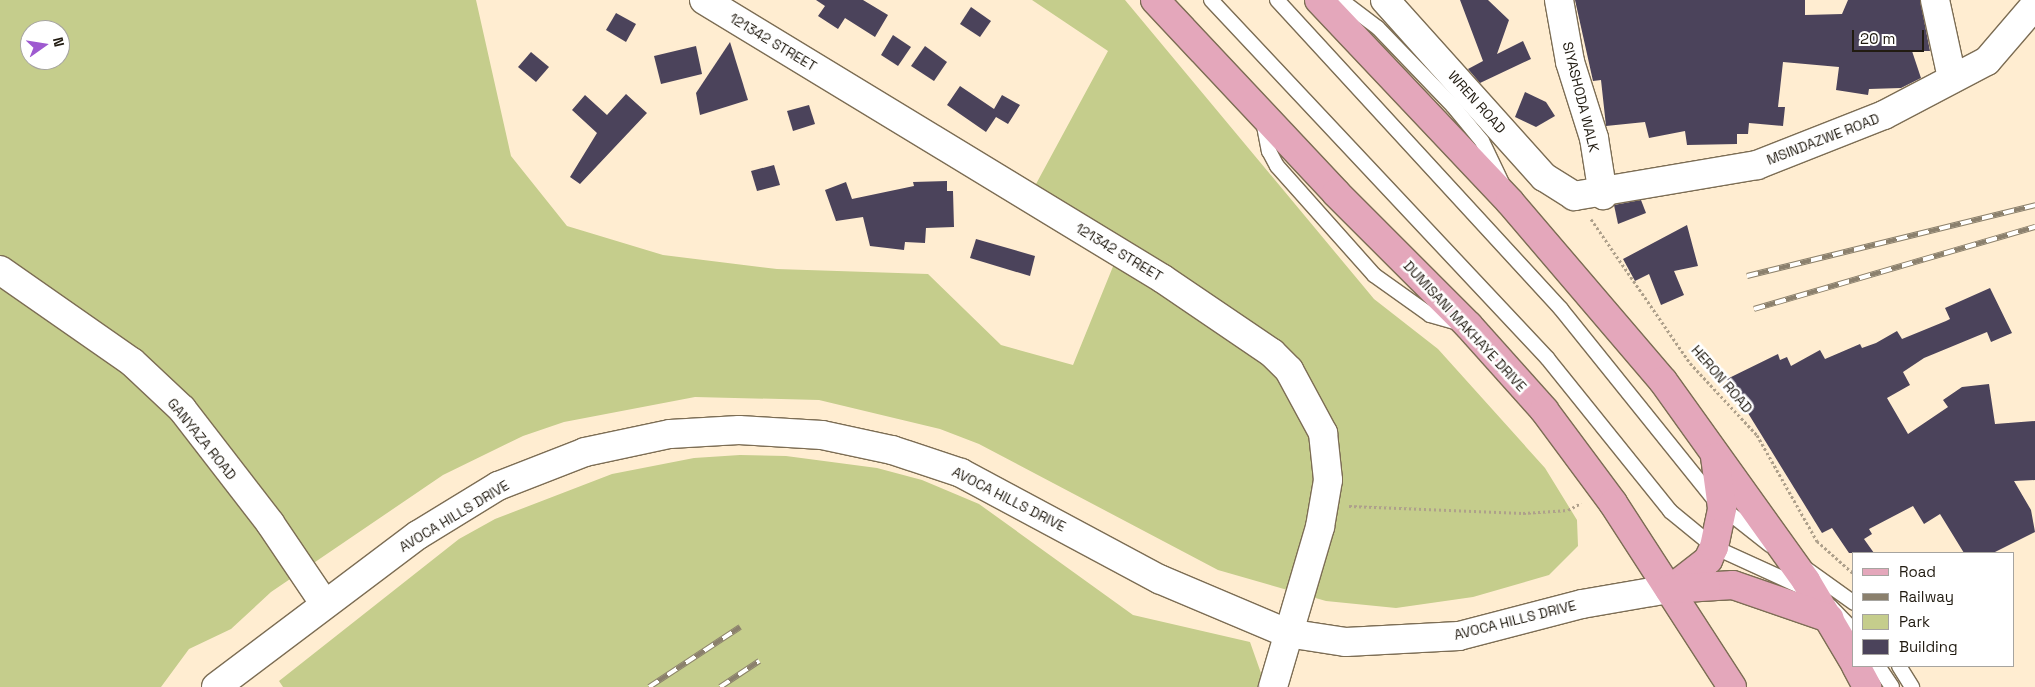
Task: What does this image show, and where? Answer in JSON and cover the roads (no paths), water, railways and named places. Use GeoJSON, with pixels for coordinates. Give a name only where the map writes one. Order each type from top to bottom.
{"type":"FeatureCollection","features":[{"type":"Feature","properties":{"kind":"main road","name":"DUMISANI MAKHAYE DRIVE"},"geometry":{"type":"LineString","coordinates":[[1154,0],[1262,111],[1336,193],[1470,326],[1581,457],[1670,589],[1732,687]]}},
{"type":"Feature","properties":{"kind":"main road"},"geometry":{"type":"LineString","coordinates":[[1319,0],[1510,202],[1663,381],[1791,559],[1852,659]]}},
{"type":"Feature","properties":{"kind":"main road"},"geometry":{"type":"LineString","coordinates":[[1670,589],[1708,560],[1714,547],[1722,508],[1720,473],[1713,449]]}},
{"type":"Feature","properties":{"kind":"main road"},"geometry":{"type":"LineString","coordinates":[[1670,589],[1733,585],[1822,607]]}},
{"type":"Feature","properties":{"kind":"main road"},"geometry":{"type":"LineString","coordinates":[[1857,667],[1867,687]]}},
{"type":"Feature","properties":{"kind":"street","name":"121342 STREET"},"geometry":{"type":"LineString","coordinates":[[704,0],[1163,279],[1272,353],[1304,389],[1323,433],[1326,504],[1287,633],[1273,687]]}},
{"type":"Feature","properties":{"kind":"street","name":"WREN ROAD"},"geometry":{"type":"LineString","coordinates":[[1385,0],[1544,177],[1574,196]]}},
{"type":"Feature","properties":{"kind":"street","name":"SIYASHODA WALK"},"geometry":{"type":"LineString","coordinates":[[1559,0],[1570,62],[1594,138],[1603,195]]}},
{"type":"Feature","properties":{"kind":"street"},"geometry":{"type":"LineString","coordinates":[[1935,0],[1952,78]]}},
{"type":"Feature","properties":{"kind":"street","name":"MSINDAZWE ROAD"},"geometry":{"type":"LineString","coordinates":[[1574,196],[1603,195],[1757,165],[1884,115],[1952,78],[1988,61],[2035,6]]}},
{"type":"Feature","properties":{"kind":"street","name":"GANYAZA ROAD"},"geometry":{"type":"LineString","coordinates":[[0,270],[132,362],[182,409],[270,524],[324,603]]}},
{"type":"Feature","properties":{"kind":"street","name":"AVOCA HILLS DRIVE"},"geometry":{"type":"LineString","coordinates":[[216,687],[324,603],[418,535],[498,486],[585,452],[670,434],[739,430],[822,435],[892,450],[961,473],[1159,579],[1287,633],[1346,642],[1459,636],[1582,604],[1670,589]]}},
{"type":"Feature","properties":{"kind":"lane"},"geometry":{"type":"LineString","coordinates":[[1211,0],[1548,359],[1670,510],[1714,547],[1822,607],[1852,630]]}},
{"type":"Feature","properties":{"kind":"lane"},"geometry":{"type":"LineString","coordinates":[[1277,0],[1561,309],[1722,508],[1852,602]]}},
{"type":"Feature","properties":{"kind":"lane"},"geometry":{"type":"LineString","coordinates":[[1341,0],[1378,28],[1459,113],[1495,164],[1510,202]]}},
{"type":"Feature","properties":{"kind":"lane"},"geometry":{"type":"LineString","coordinates":[[1879,667],[1892,687]]}},
{"type":"Feature","properties":{"kind":"lane"},"geometry":{"type":"LineString","coordinates":[[1900,667],[1912,687]]}},
{"type":"Feature","properties":{"kind":"railway"},"geometry":{"type":"LineString","coordinates":[[1747,276],[2035,205]]}},
{"type":"Feature","properties":{"kind":"railway"},"geometry":{"type":"LineString","coordinates":[[1754,309],[2035,227]]}},
{"type":"Feature","properties":{"kind":"railway"},"geometry":{"type":"LineString","coordinates":[[649,687],[740,627]]}},
{"type":"Feature","properties":{"kind":"railway"},"geometry":{"type":"LineString","coordinates":[[720,687],[759,661]]}}]}
